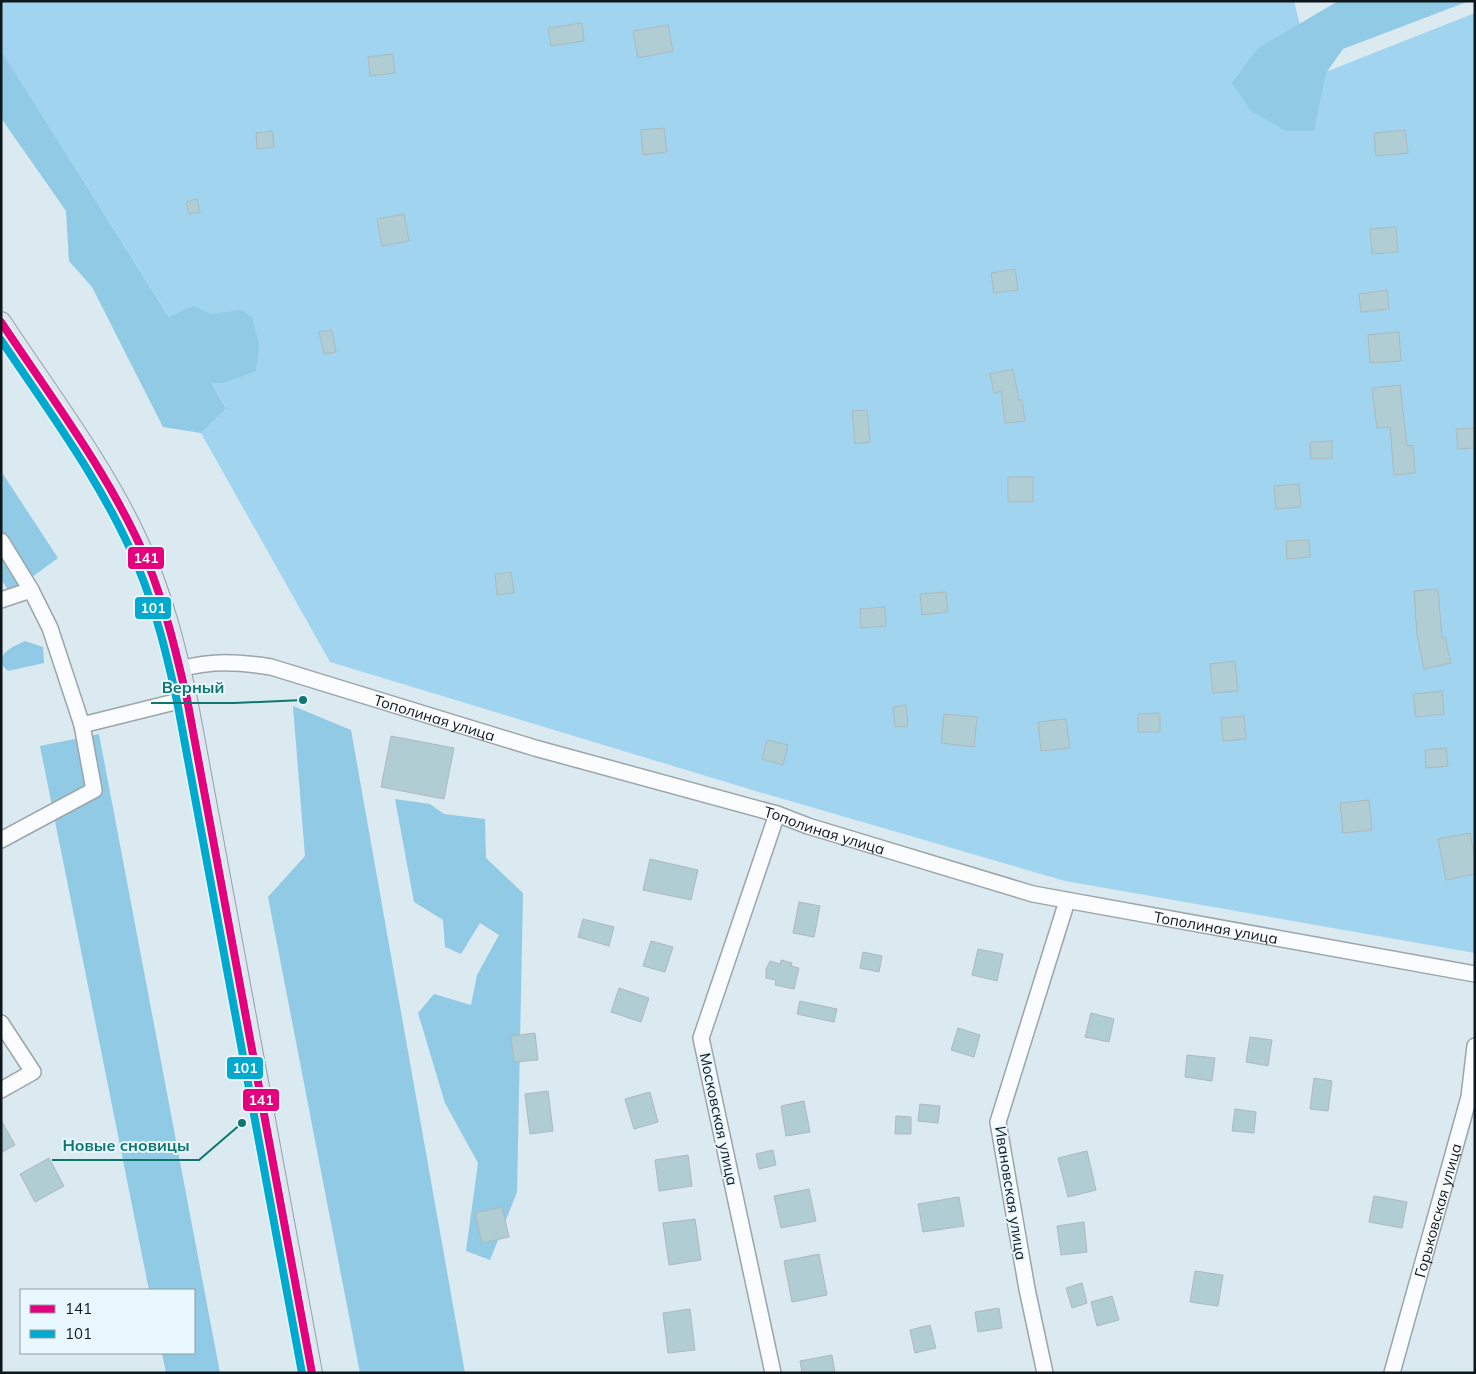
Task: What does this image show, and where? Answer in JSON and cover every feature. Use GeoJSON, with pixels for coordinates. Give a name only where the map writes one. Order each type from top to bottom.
{"type":"FeatureCollection","features":[{"type":"Feature","properties":{"kind":"main road"},"geometry":{"type":"LineString","coordinates":[[1,322],[123,510],[156,583],[187,699],[312,1373]]}},
{"type":"Feature","properties":{"kind":"street"},"geometry":{"type":"LineString","coordinates":[[1,542],[31,590],[50,628],[82,725],[94,790],[1,840]]}},
{"type":"Feature","properties":{"kind":"street"},"geometry":{"type":"LineString","coordinates":[[1,600],[31,590]]}},
{"type":"Feature","properties":{"kind":"street","name":"Тополиная улица"},"geometry":{"type":"LineString","coordinates":[[180,669],[205,662],[234,661],[272,667],[535,748],[777,814],[808,826],[1033,894],[1475,974]]}},
{"type":"Feature","properties":{"kind":"street"},"geometry":{"type":"LineString","coordinates":[[82,725],[187,699]]}},
{"type":"Feature","properties":{"kind":"street","name":"Московская улица"},"geometry":{"type":"LineString","coordinates":[[773,1373],[701,1038],[777,814]]}},
{"type":"Feature","properties":{"kind":"street","name":"Ивановская улица"},"geometry":{"type":"LineString","coordinates":[[1045,1373],[1027,1288],[998,1122],[1067,901]]}},
{"type":"Feature","properties":{"kind":"street"},"geometry":{"type":"LineString","coordinates":[[1,1023],[33,1072],[1,1090]]}},
{"type":"Feature","properties":{"kind":"street","name":"Горьковская улица"},"geometry":{"type":"LineString","coordinates":[[1392,1373],[1469,1097],[1475,1046]]}},
{"type":"Feature","properties":{"kind":"shaded area"},"geometry":{"type":"Polygon","coordinates":[[[1,1],[1294,1],[1313,77],[1475,13],[1475,953],[1065,881],[759,792],[330,662],[201,433],[226,407],[1,50],[1,1]]]}},
{"type":"Feature","properties":{"kind":"shaded area"},"geometry":{"type":"Polygon","coordinates":[[[1338,1],[1469,1],[1343,49],[1326,73],[1314,131],[1286,131],[1251,111],[1232,83],[1257,49],[1338,1]]]}},
{"type":"Feature","properties":{"kind":"shaded area"},"geometry":{"type":"Polygon","coordinates":[[[1,50],[169,317],[193,306],[211,314],[241,310],[252,317],[259,345],[256,371],[223,383],[211,383],[226,408],[201,433],[163,427],[92,287],[69,261],[66,211],[1,118],[1,50]]]}},
{"type":"Feature","properties":{"kind":"shaded area"},"geometry":{"type":"Polygon","coordinates":[[[1,471],[58,558],[10,593],[1,579],[1,471]]]}},
{"type":"Feature","properties":{"kind":"shaded area"},"geometry":{"type":"Polygon","coordinates":[[[25,641],[43,647],[44,663],[8,671],[1,664],[3,655],[9,649],[25,641]]]}},
{"type":"Feature","properties":{"kind":"shaded area"},"geometry":{"type":"Polygon","coordinates":[[[293,706],[351,730],[465,1373],[360,1373],[268,897],[305,856],[293,706]]]}},
{"type":"Feature","properties":{"kind":"shaded area"},"geometry":{"type":"Polygon","coordinates":[[[99,734],[220,1373],[166,1373],[162,1354],[195,1354],[195,1289],[149,1289],[40,746],[99,734]]]}},
{"type":"Feature","properties":{"kind":"shaded area"},"geometry":{"type":"Polygon","coordinates":[[[395,799],[430,804],[444,814],[485,819],[486,858],[523,893],[517,1192],[490,1260],[466,1251],[478,1163],[445,1103],[418,1013],[434,994],[471,1005],[477,975],[499,935],[480,923],[461,954],[445,947],[443,920],[414,902],[395,799]]]}},
{"type":"Feature","properties":{"kind":"building"},"geometry":{"type":"Polygon","coordinates":[[[582,23],[584,41],[551,46],[548,28],[582,23]]]}},
{"type":"Feature","properties":{"kind":"building"},"geometry":{"type":"Polygon","coordinates":[[[668,25],[673,51],[638,58],[633,31],[668,25]]]}},
{"type":"Feature","properties":{"kind":"building"},"geometry":{"type":"Polygon","coordinates":[[[393,54],[395,73],[370,76],[368,57],[393,54]]]}},
{"type":"Feature","properties":{"kind":"building"},"geometry":{"type":"Polygon","coordinates":[[[664,128],[667,152],[643,155],[641,130],[664,128]]]}},
{"type":"Feature","properties":{"kind":"building"},"geometry":{"type":"Polygon","coordinates":[[[1405,130],[1408,153],[1376,156],[1374,133],[1405,130]]]}},
{"type":"Feature","properties":{"kind":"building"},"geometry":{"type":"Polygon","coordinates":[[[272,131],[274,147],[257,149],[256,133],[272,131]]]}},
{"type":"Feature","properties":{"kind":"building"},"geometry":{"type":"Polygon","coordinates":[[[197,199],[200,212],[189,214],[186,202],[197,199]]]}},
{"type":"Feature","properties":{"kind":"building"},"geometry":{"type":"Polygon","coordinates":[[[404,214],[409,241],[382,246],[377,219],[404,214]]]}},
{"type":"Feature","properties":{"kind":"building"},"geometry":{"type":"Polygon","coordinates":[[[1396,227],[1398,252],[1372,254],[1370,229],[1396,227]]]}},
{"type":"Feature","properties":{"kind":"building"},"geometry":{"type":"Polygon","coordinates":[[[1015,269],[1018,290],[994,293],[991,273],[1015,269]]]}},
{"type":"Feature","properties":{"kind":"building"},"geometry":{"type":"Polygon","coordinates":[[[1387,290],[1389,309],[1361,312],[1359,294],[1387,290]]]}},
{"type":"Feature","properties":{"kind":"building"},"geometry":{"type":"Polygon","coordinates":[[[332,330],[336,352],[324,354],[319,332],[332,330]]]}},
{"type":"Feature","properties":{"kind":"building"},"geometry":{"type":"Polygon","coordinates":[[[1399,332],[1401,361],[1370,363],[1368,335],[1399,332]]]}},
{"type":"Feature","properties":{"kind":"building"},"geometry":{"type":"Polygon","coordinates":[[[1013,369],[1019,400],[1022,400],[1025,421],[1005,423],[1001,391],[994,393],[990,374],[1013,369]]]}},
{"type":"Feature","properties":{"kind":"building"},"geometry":{"type":"Polygon","coordinates":[[[1400,385],[1407,446],[1413,445],[1415,473],[1394,475],[1390,427],[1377,428],[1372,388],[1400,385]]]}},
{"type":"Feature","properties":{"kind":"building"},"geometry":{"type":"Polygon","coordinates":[[[867,410],[870,442],[855,444],[852,411],[867,410]]]}},
{"type":"Feature","properties":{"kind":"building"},"geometry":{"type":"Polygon","coordinates":[[[1475,428],[1475,448],[1458,449],[1456,429],[1475,428]]]}},
{"type":"Feature","properties":{"kind":"building"},"geometry":{"type":"Polygon","coordinates":[[[1332,441],[1332,458],[1311,459],[1310,442],[1332,441]]]}},
{"type":"Feature","properties":{"kind":"building"},"geometry":{"type":"Polygon","coordinates":[[[1008,477],[1033,477],[1033,502],[1008,502],[1008,477]]]}},
{"type":"Feature","properties":{"kind":"building"},"geometry":{"type":"Polygon","coordinates":[[[1299,484],[1301,507],[1276,509],[1274,486],[1299,484]]]}},
{"type":"Feature","properties":{"kind":"building"},"geometry":{"type":"Polygon","coordinates":[[[1309,540],[1310,557],[1287,559],[1286,541],[1309,540]]]}},
{"type":"Feature","properties":{"kind":"building"},"geometry":{"type":"Polygon","coordinates":[[[511,572],[514,593],[497,595],[495,574],[511,572]]]}},
{"type":"Feature","properties":{"kind":"building"},"geometry":{"type":"Polygon","coordinates":[[[1438,589],[1442,638],[1445,637],[1451,663],[1424,669],[1417,635],[1414,591],[1438,589]]]}},
{"type":"Feature","properties":{"kind":"building"},"geometry":{"type":"Polygon","coordinates":[[[946,592],[948,612],[922,615],[920,594],[946,592]]]}},
{"type":"Feature","properties":{"kind":"building"},"geometry":{"type":"Polygon","coordinates":[[[885,607],[886,626],[861,628],[860,609],[885,607]]]}},
{"type":"Feature","properties":{"kind":"building"},"geometry":{"type":"Polygon","coordinates":[[[1235,661],[1238,691],[1213,693],[1210,664],[1235,661]]]}},
{"type":"Feature","properties":{"kind":"building"},"geometry":{"type":"Polygon","coordinates":[[[1442,691],[1444,714],[1416,717],[1413,694],[1442,691]]]}},
{"type":"Feature","properties":{"kind":"building"},"geometry":{"type":"Polygon","coordinates":[[[906,705],[908,726],[895,727],[893,707],[906,705]]]}},
{"type":"Feature","properties":{"kind":"building"},"geometry":{"type":"Polygon","coordinates":[[[1160,713],[1160,732],[1138,732],[1138,714],[1160,713]]]}},
{"type":"Feature","properties":{"kind":"building"},"geometry":{"type":"Polygon","coordinates":[[[944,714],[977,717],[974,747],[941,743],[944,714]]]}},
{"type":"Feature","properties":{"kind":"building"},"geometry":{"type":"Polygon","coordinates":[[[1244,716],[1246,739],[1223,741],[1221,718],[1244,716]]]}},
{"type":"Feature","properties":{"kind":"building"},"geometry":{"type":"Polygon","coordinates":[[[1066,719],[1070,748],[1041,751],[1038,722],[1066,719]]]}},
{"type":"Feature","properties":{"kind":"building"},"geometry":{"type":"Polygon","coordinates":[[[391,736],[454,748],[444,799],[381,787],[391,736]]]}},
{"type":"Feature","properties":{"kind":"building"},"geometry":{"type":"Polygon","coordinates":[[[767,740],[788,745],[783,765],[762,759],[767,740]]]}},
{"type":"Feature","properties":{"kind":"building"},"geometry":{"type":"Polygon","coordinates":[[[1446,748],[1448,766],[1426,768],[1425,750],[1446,748]]]}},
{"type":"Feature","properties":{"kind":"building"},"geometry":{"type":"Polygon","coordinates":[[[1369,800],[1372,830],[1343,833],[1340,803],[1369,800]]]}},
{"type":"Feature","properties":{"kind":"building"},"geometry":{"type":"Polygon","coordinates":[[[1470,833],[1475,859],[1475,874],[1446,880],[1438,839],[1470,833]]]}},
{"type":"Feature","properties":{"kind":"building"},"geometry":{"type":"Polygon","coordinates":[[[650,859],[698,870],[691,900],[643,890],[650,859]]]}},
{"type":"Feature","properties":{"kind":"building"},"geometry":{"type":"Polygon","coordinates":[[[799,902],[820,906],[814,937],[793,933],[799,902]]]}},
{"type":"Feature","properties":{"kind":"building"},"geometry":{"type":"Polygon","coordinates":[[[583,919],[614,927],[609,946],[578,937],[583,919]]]}},
{"type":"Feature","properties":{"kind":"building"},"geometry":{"type":"Polygon","coordinates":[[[651,941],[673,947],[665,972],[643,966],[651,941]]]}},
{"type":"Feature","properties":{"kind":"building"},"geometry":{"type":"Polygon","coordinates":[[[978,949],[1003,954],[997,981],[972,975],[978,949]]]}},
{"type":"Feature","properties":{"kind":"building"},"geometry":{"type":"Polygon","coordinates":[[[863,952],[882,956],[879,972],[860,968],[863,952]]]}},
{"type":"Feature","properties":{"kind":"building"},"geometry":{"type":"Polygon","coordinates":[[[781,960],[792,963],[791,966],[799,968],[794,989],[775,985],[776,980],[766,978],[766,969],[770,961],[780,964],[781,960]]]}},
{"type":"Feature","properties":{"kind":"building"},"geometry":{"type":"Polygon","coordinates":[[[619,988],[649,998],[641,1022],[611,1012],[619,988]]]}},
{"type":"Feature","properties":{"kind":"building"},"geometry":{"type":"Polygon","coordinates":[[[800,1001],[837,1009],[834,1022],[797,1014],[800,1001]]]}},
{"type":"Feature","properties":{"kind":"building"},"geometry":{"type":"Polygon","coordinates":[[[1091,1013],[1114,1019],[1109,1042],[1085,1037],[1091,1013]]]}},
{"type":"Feature","properties":{"kind":"building"},"geometry":{"type":"Polygon","coordinates":[[[958,1028],[980,1035],[974,1057],[951,1050],[958,1028]]]}},
{"type":"Feature","properties":{"kind":"building"},"geometry":{"type":"Polygon","coordinates":[[[535,1033],[538,1060],[514,1062],[511,1036],[535,1033]]]}},
{"type":"Feature","properties":{"kind":"building"},"geometry":{"type":"Polygon","coordinates":[[[1250,1037],[1272,1040],[1268,1066],[1246,1062],[1250,1037]]]}},
{"type":"Feature","properties":{"kind":"building"},"geometry":{"type":"Polygon","coordinates":[[[1187,1055],[1215,1058],[1212,1081],[1185,1077],[1187,1055]]]}},
{"type":"Feature","properties":{"kind":"building"},"geometry":{"type":"Polygon","coordinates":[[[1314,1078],[1332,1081],[1328,1111],[1310,1109],[1314,1078]]]}},
{"type":"Feature","properties":{"kind":"building"},"geometry":{"type":"Polygon","coordinates":[[[548,1091],[553,1131],[530,1134],[525,1094],[548,1091]]]}},
{"type":"Feature","properties":{"kind":"building"},"geometry":{"type":"Polygon","coordinates":[[[650,1092],[658,1122],[634,1129],[625,1099],[650,1092]]]}},
{"type":"Feature","properties":{"kind":"building"},"geometry":{"type":"Polygon","coordinates":[[[804,1101],[810,1132],[786,1136],[781,1106],[804,1101]]]}},
{"type":"Feature","properties":{"kind":"building"},"geometry":{"type":"Polygon","coordinates":[[[920,1104],[940,1106],[938,1123],[918,1121],[920,1104]]]}},
{"type":"Feature","properties":{"kind":"building"},"geometry":{"type":"Polygon","coordinates":[[[1235,1109],[1256,1112],[1254,1133],[1232,1131],[1235,1109]]]}},
{"type":"Feature","properties":{"kind":"building"},"geometry":{"type":"Polygon","coordinates":[[[896,1116],[911,1117],[911,1134],[895,1134],[896,1116]]]}},
{"type":"Feature","properties":{"kind":"building"},"geometry":{"type":"Polygon","coordinates":[[[1,1120],[15,1145],[1,1153],[1,1120]]]}},
{"type":"Feature","properties":{"kind":"building"},"geometry":{"type":"Polygon","coordinates":[[[773,1150],[776,1165],[759,1169],[756,1154],[773,1150]]]}},
{"type":"Feature","properties":{"kind":"building"},"geometry":{"type":"Polygon","coordinates":[[[1087,1151],[1096,1190],[1068,1197],[1058,1158],[1087,1151]]]}},
{"type":"Feature","properties":{"kind":"building"},"geometry":{"type":"Polygon","coordinates":[[[688,1155],[692,1186],[659,1191],[655,1160],[688,1155]]]}},
{"type":"Feature","properties":{"kind":"building"},"geometry":{"type":"Polygon","coordinates":[[[49,1158],[64,1186],[35,1202],[20,1174],[49,1158]]]}},
{"type":"Feature","properties":{"kind":"building"},"geometry":{"type":"Polygon","coordinates":[[[809,1189],[816,1221],[781,1228],[774,1196],[809,1189]]]}},
{"type":"Feature","properties":{"kind":"building"},"geometry":{"type":"Polygon","coordinates":[[[1374,1196],[1407,1202],[1402,1228],[1369,1222],[1374,1196]]]}},
{"type":"Feature","properties":{"kind":"building"},"geometry":{"type":"Polygon","coordinates":[[[959,1197],[964,1226],[923,1232],[918,1204],[959,1197]]]}},
{"type":"Feature","properties":{"kind":"building"},"geometry":{"type":"Polygon","coordinates":[[[502,1207],[509,1237],[482,1243],[475,1213],[502,1207]]]}},
{"type":"Feature","properties":{"kind":"building"},"geometry":{"type":"Polygon","coordinates":[[[695,1219],[701,1260],[669,1265],[663,1223],[695,1219]]]}},
{"type":"Feature","properties":{"kind":"building"},"geometry":{"type":"Polygon","coordinates":[[[1084,1222],[1087,1252],[1061,1255],[1057,1226],[1084,1222]]]}},
{"type":"Feature","properties":{"kind":"building"},"geometry":{"type":"Polygon","coordinates":[[[819,1254],[827,1295],[792,1302],[784,1261],[819,1254]]]}},
{"type":"Feature","properties":{"kind":"building"},"geometry":{"type":"Polygon","coordinates":[[[1195,1271],[1223,1275],[1218,1306],[1190,1302],[1195,1271]]]}},
{"type":"Feature","properties":{"kind":"building"},"geometry":{"type":"Polygon","coordinates":[[[1082,1283],[1087,1303],[1072,1308],[1066,1288],[1082,1283]]]}},
{"type":"Feature","properties":{"kind":"building"},"geometry":{"type":"Polygon","coordinates":[[[1112,1296],[1119,1320],[1097,1326],[1091,1302],[1112,1296]]]}},
{"type":"Feature","properties":{"kind":"building"},"geometry":{"type":"Polygon","coordinates":[[[999,1308],[1002,1328],[978,1332],[975,1312],[999,1308]]]}},
{"type":"Feature","properties":{"kind":"building"},"geometry":{"type":"Polygon","coordinates":[[[690,1309],[695,1350],[668,1353],[663,1313],[690,1309]]]}},
{"type":"Feature","properties":{"kind":"building"},"geometry":{"type":"Polygon","coordinates":[[[930,1325],[936,1348],[915,1353],[910,1330],[930,1325]]]}},
{"type":"Feature","properties":{"kind":"building"},"geometry":{"type":"Polygon","coordinates":[[[832,1355],[835,1373],[802,1373],[800,1361],[832,1355]]]}},
{"type":"Feature","properties":{"kind":"transit line","name":"141"},"geometry":{"type":"LineString","coordinates":[[1,322],[80,438],[116,498],[147,561],[165,612],[187,699],[312,1373]]}},
{"type":"Feature","properties":{"kind":"transit line","name":"101"},"geometry":{"type":"LineString","coordinates":[[1,340],[93,478],[138,567],[156,616],[177,701],[302,1373]]}},
{"type":"Feature","properties":{"kind":"place","name":"Верный"},"geometry":{"type":"Point","coordinates":[303,700]}},
{"type":"Feature","properties":{"kind":"place","name":"Новые сновицы"},"geometry":{"type":"Point","coordinates":[242,1123]}}]}
